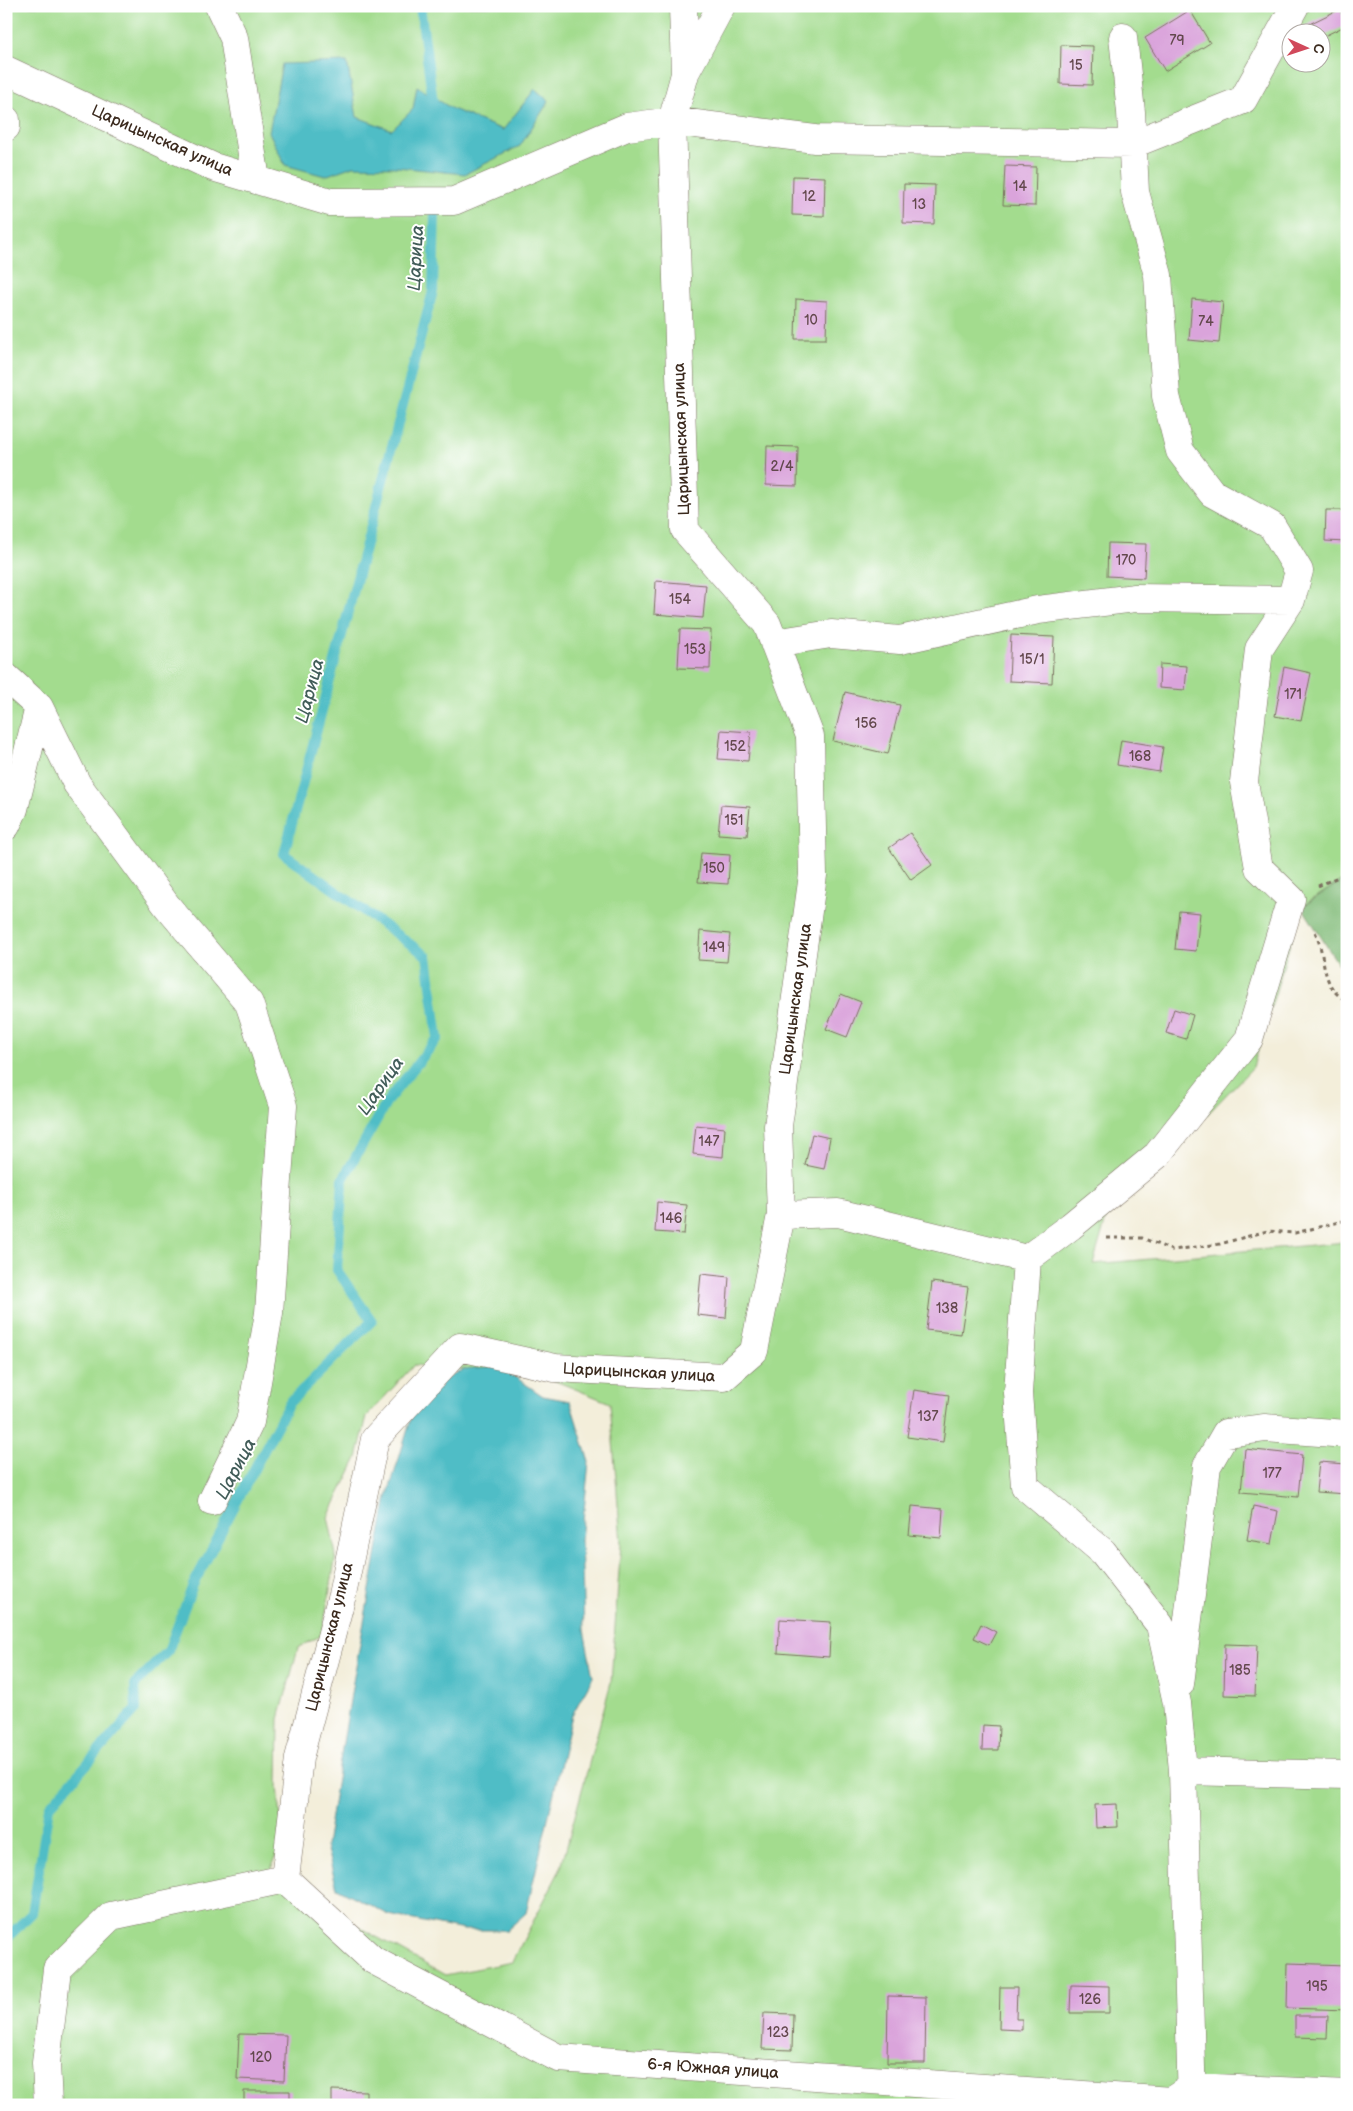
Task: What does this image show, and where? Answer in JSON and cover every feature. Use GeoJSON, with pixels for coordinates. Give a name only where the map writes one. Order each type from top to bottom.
{"type":"FeatureCollection","features":[{"type":"Feature","properties":{"kind":"street"},"geometry":{"type":"LineString","coordinates":[[220,6],[234,38],[256,180]]}},
{"type":"Feature","properties":{"kind":"street"},"geometry":{"type":"LineString","coordinates":[[683,6],[685,74]]}},
{"type":"Feature","properties":{"kind":"street"},"geometry":{"type":"LineString","coordinates":[[722,6],[685,74],[672,121],[815,140],[1133,144],[1243,100],[1295,6]]}},
{"type":"Feature","properties":{"kind":"street"},"geometry":{"type":"LineString","coordinates":[[1123,37],[1133,144],[1135,192],[1158,275],[1166,396],[1180,451],[1212,493],[1272,526],[1299,570],[1291,600],[1259,649],[1244,782],[1259,868],[1290,899],[1249,1039],[1158,1155],[1071,1226],[1027,1259],[1018,1393],[1025,1486],[1103,1552],[1160,1625],[1177,1703],[1183,1771],[1192,2096],[1347,2094]]}},
{"type":"Feature","properties":{"kind":"street","name":"Царицынская улица"},"geometry":{"type":"LineString","coordinates":[[6,70],[213,167],[330,202],[454,201],[627,127],[672,121],[685,530],[767,624],[810,736],[813,875],[778,1126],[780,1215],[754,1351],[724,1377],[555,1368],[460,1347],[375,1440],[342,1595],[299,1758],[285,1879]]}},
{"type":"Feature","properties":{"kind":"street"},"geometry":{"type":"LineString","coordinates":[[6,120],[6,127]]}},
{"type":"Feature","properties":{"kind":"street"},"geometry":{"type":"LineString","coordinates":[[774,643],[832,634],[900,640],[1038,610],[1135,598],[1291,600]]}},
{"type":"Feature","properties":{"kind":"street"},"geometry":{"type":"LineString","coordinates":[[6,677],[39,707],[77,784],[167,906],[249,1003],[282,1106],[269,1312],[250,1422],[212,1501]]}},
{"type":"Feature","properties":{"kind":"street"},"geometry":{"type":"LineString","coordinates":[[6,826],[14,809],[39,707]]}},
{"type":"Feature","properties":{"kind":"street"},"geometry":{"type":"LineString","coordinates":[[780,1215],[838,1213],[1027,1259]]}},
{"type":"Feature","properties":{"kind":"street"},"geometry":{"type":"LineString","coordinates":[[1177,1703],[1207,1466],[1226,1433],[1265,1428],[1347,1434]]}},
{"type":"Feature","properties":{"kind":"street"},"geometry":{"type":"LineString","coordinates":[[1183,1771],[1347,1775]]}},
{"type":"Feature","properties":{"kind":"street"},"geometry":{"type":"LineString","coordinates":[[48,2105],[46,2063],[57,1969],[111,1916],[285,1879]]}},
{"type":"Feature","properties":{"kind":"street","name":"6-я Южная улица"},"geometry":{"type":"LineString","coordinates":[[285,1879],[373,1960],[558,2058],[1170,2101],[1192,2096]]}},
{"type":"Feature","properties":{"kind":"path"},"geometry":{"type":"LineString","coordinates":[[1290,899],[1308,920],[1318,938],[1325,970],[1335,995],[1347,1001]]}},
{"type":"Feature","properties":{"kind":"path"},"geometry":{"type":"LineString","coordinates":[[1071,1226],[1108,1238],[1142,1238],[1172,1250],[1220,1244],[1267,1231],[1295,1233],[1347,1220]]}},
{"type":"Feature","properties":{"kind":"green space"},"geometry":{"type":"Polygon","coordinates":[[[6,6],[1347,6],[1347,877],[1301,907],[1253,1067],[1106,1219],[1093,1264],[1347,1242],[1347,2105],[6,2105],[6,6]],[[414,1365],[367,1416],[357,1458],[328,1517],[336,1555],[322,1635],[298,1648],[279,1719],[278,1785],[283,1844],[267,1876],[445,1975],[512,1962],[561,1868],[611,1682],[621,1543],[610,1403],[543,1376],[414,1365]]]}},
{"type":"Feature","properties":{"kind":"green space"},"geometry":{"type":"Polygon","coordinates":[[[1347,877],[1347,978],[1302,907],[1347,877]]]}},
{"type":"Feature","properties":{"kind":"water"},"geometry":{"type":"Polygon","coordinates":[[[347,62],[357,117],[392,130],[413,109],[417,86],[452,109],[503,130],[535,89],[549,101],[520,146],[465,174],[397,167],[353,166],[325,176],[285,165],[269,132],[282,64],[347,62]]]}},
{"type":"Feature","properties":{"kind":"water"},"geometry":{"type":"Polygon","coordinates":[[[499,1366],[543,1396],[570,1401],[589,1462],[581,1540],[584,1630],[593,1677],[572,1715],[526,1913],[507,1930],[464,1930],[389,1915],[337,1888],[326,1846],[353,1682],[387,1497],[412,1416],[433,1387],[464,1369],[499,1366]]]}},
{"type":"Feature","properties":{"kind":"building"},"geometry":{"type":"Polygon","coordinates":[[[1340,9],[1347,25],[1330,33],[1330,22],[1313,22],[1340,9]]]}},
{"type":"Feature","properties":{"kind":"building"},"geometry":{"type":"Polygon","coordinates":[[[1190,10],[1210,43],[1165,71],[1145,38],[1190,10]]]}},
{"type":"Feature","properties":{"kind":"building"},"geometry":{"type":"Polygon","coordinates":[[[1061,45],[1093,46],[1092,85],[1060,84],[1061,45]]]}},
{"type":"Feature","properties":{"kind":"building"},"geometry":{"type":"Polygon","coordinates":[[[1005,166],[1036,167],[1035,206],[1003,205],[1005,166]]]}},
{"type":"Feature","properties":{"kind":"building"},"geometry":{"type":"Polygon","coordinates":[[[793,176],[825,177],[824,216],[792,215],[793,176]]]}},
{"type":"Feature","properties":{"kind":"building"},"geometry":{"type":"Polygon","coordinates":[[[904,184],[935,185],[934,224],[903,223],[904,184]]]}},
{"type":"Feature","properties":{"kind":"building"},"geometry":{"type":"Polygon","coordinates":[[[796,299],[827,301],[826,339],[795,339],[796,299]]]}},
{"type":"Feature","properties":{"kind":"building"},"geometry":{"type":"Polygon","coordinates":[[[1192,299],[1223,302],[1219,343],[1189,340],[1192,299]]]}},
{"type":"Feature","properties":{"kind":"building"},"geometry":{"type":"Polygon","coordinates":[[[767,446],[798,447],[797,486],[766,485],[767,446]]]}},
{"type":"Feature","properties":{"kind":"building"},"geometry":{"type":"Polygon","coordinates":[[[1326,510],[1347,510],[1347,542],[1325,541],[1326,510]]]}},
{"type":"Feature","properties":{"kind":"building"},"geometry":{"type":"Polygon","coordinates":[[[1108,543],[1146,544],[1144,578],[1107,576],[1108,543]]]}},
{"type":"Feature","properties":{"kind":"building"},"geometry":{"type":"Polygon","coordinates":[[[656,581],[706,585],[703,618],[654,614],[656,581]]]}},
{"type":"Feature","properties":{"kind":"building"},"geometry":{"type":"Polygon","coordinates":[[[680,629],[711,630],[710,669],[678,668],[680,629]]]}},
{"type":"Feature","properties":{"kind":"building"},"geometry":{"type":"Polygon","coordinates":[[[1011,635],[1054,637],[1052,683],[1009,681],[1011,635]]]}},
{"type":"Feature","properties":{"kind":"building"},"geometry":{"type":"Polygon","coordinates":[[[1160,664],[1187,666],[1185,690],[1159,688],[1160,664]]]}},
{"type":"Feature","properties":{"kind":"building"},"geometry":{"type":"Polygon","coordinates":[[[1284,667],[1311,673],[1301,721],[1275,716],[1284,667]]]}},
{"type":"Feature","properties":{"kind":"building"},"geometry":{"type":"Polygon","coordinates":[[[845,692],[900,705],[888,754],[833,741],[845,692]]]}},
{"type":"Feature","properties":{"kind":"building"},"geometry":{"type":"Polygon","coordinates":[[[721,730],[751,732],[748,761],[718,759],[721,730]]]}},
{"type":"Feature","properties":{"kind":"building"},"geometry":{"type":"Polygon","coordinates":[[[1121,740],[1163,747],[1159,772],[1117,765],[1121,740]]]}},
{"type":"Feature","properties":{"kind":"building"},"geometry":{"type":"Polygon","coordinates":[[[721,805],[750,807],[747,836],[718,834],[721,805]]]}},
{"type":"Feature","properties":{"kind":"building"},"geometry":{"type":"Polygon","coordinates":[[[910,833],[932,865],[911,880],[889,848],[910,833]]]}},
{"type":"Feature","properties":{"kind":"building"},"geometry":{"type":"Polygon","coordinates":[[[701,853],[730,855],[728,884],[698,882],[701,853]]]}},
{"type":"Feature","properties":{"kind":"building"},"geometry":{"type":"Polygon","coordinates":[[[1179,911],[1200,913],[1196,951],[1175,949],[1179,911]]]}},
{"type":"Feature","properties":{"kind":"building"},"geometry":{"type":"Polygon","coordinates":[[[700,931],[730,934],[727,962],[698,960],[700,931]]]}},
{"type":"Feature","properties":{"kind":"building"},"geometry":{"type":"Polygon","coordinates":[[[841,994],[861,1002],[847,1037],[826,1029],[841,994]]]}},
{"type":"Feature","properties":{"kind":"building"},"geometry":{"type":"Polygon","coordinates":[[[1174,1009],[1193,1015],[1186,1039],[1166,1033],[1174,1009]]]}},
{"type":"Feature","properties":{"kind":"building"},"geometry":{"type":"Polygon","coordinates":[[[696,1125],[725,1128],[723,1157],[693,1154],[696,1125]]]}},
{"type":"Feature","properties":{"kind":"building"},"geometry":{"type":"Polygon","coordinates":[[[812,1134],[830,1138],[824,1169],[805,1165],[812,1134]]]}},
{"type":"Feature","properties":{"kind":"building"},"geometry":{"type":"Polygon","coordinates":[[[657,1202],[687,1205],[684,1234],[655,1232],[657,1202]]]}},
{"type":"Feature","properties":{"kind":"building"},"geometry":{"type":"Polygon","coordinates":[[[701,1274],[729,1277],[726,1318],[697,1315],[701,1274]]]}},
{"type":"Feature","properties":{"kind":"building"},"geometry":{"type":"Polygon","coordinates":[[[932,1282],[968,1287],[961,1334],[926,1330],[932,1282]]]}},
{"type":"Feature","properties":{"kind":"building"},"geometry":{"type":"Polygon","coordinates":[[[914,1390],[949,1395],[943,1442],[907,1437],[914,1390]]]}},
{"type":"Feature","properties":{"kind":"building"},"geometry":{"type":"Polygon","coordinates":[[[1245,1449],[1302,1455],[1298,1497],[1241,1492],[1245,1449]]]}},
{"type":"Feature","properties":{"kind":"building"},"geometry":{"type":"Polygon","coordinates":[[[1319,1462],[1347,1464],[1347,1494],[1316,1492],[1319,1462]]]}},
{"type":"Feature","properties":{"kind":"building"},"geometry":{"type":"Polygon","coordinates":[[[912,1506],[943,1509],[941,1538],[909,1535],[912,1506]]]}},
{"type":"Feature","properties":{"kind":"building"},"geometry":{"type":"Polygon","coordinates":[[[1253,1506],[1278,1511],[1272,1544],[1247,1540],[1253,1506]]]}},
{"type":"Feature","properties":{"kind":"building"},"geometry":{"type":"Polygon","coordinates":[[[780,1619],[831,1622],[829,1657],[778,1653],[780,1619]]]}},
{"type":"Feature","properties":{"kind":"building"},"geometry":{"type":"Polygon","coordinates":[[[981,1624],[996,1632],[989,1645],[974,1638],[981,1624]]]}},
{"type":"Feature","properties":{"kind":"building"},"geometry":{"type":"Polygon","coordinates":[[[1225,1644],[1257,1645],[1255,1696],[1224,1695],[1225,1644]]]}},
{"type":"Feature","properties":{"kind":"building"},"geometry":{"type":"Polygon","coordinates":[[[983,1725],[999,1726],[998,1750],[982,1750],[983,1725]]]}},
{"type":"Feature","properties":{"kind":"building"},"geometry":{"type":"Polygon","coordinates":[[[1117,1804],[1118,1827],[1096,1828],[1095,1805],[1117,1804]]]}},
{"type":"Feature","properties":{"kind":"building"},"geometry":{"type":"Polygon","coordinates":[[[1288,1963],[1347,1965],[1347,2010],[1287,2008],[1288,1963]]]}},
{"type":"Feature","properties":{"kind":"building"},"geometry":{"type":"Polygon","coordinates":[[[1071,1985],[1109,1986],[1109,2013],[1070,2013],[1071,1985]]]}},
{"type":"Feature","properties":{"kind":"building"},"geometry":{"type":"Polygon","coordinates":[[[1000,1987],[1017,1987],[1016,2019],[1022,2019],[1022,2030],[999,2029],[1000,1987]]]}},
{"type":"Feature","properties":{"kind":"building"},"geometry":{"type":"Polygon","coordinates":[[[888,1996],[926,1997],[925,2063],[887,2063],[888,1996]]]}},
{"type":"Feature","properties":{"kind":"building"},"geometry":{"type":"Polygon","coordinates":[[[764,2013],[793,2014],[792,2050],[762,2049],[764,2013]]]}},
{"type":"Feature","properties":{"kind":"building"},"geometry":{"type":"Polygon","coordinates":[[[1295,2016],[1328,2016],[1327,2038],[1295,2037],[1295,2016]]]}},
{"type":"Feature","properties":{"kind":"building"},"geometry":{"type":"Polygon","coordinates":[[[239,2034],[286,2035],[284,2081],[237,2079],[239,2034]]]}},
{"type":"Feature","properties":{"kind":"building"},"geometry":{"type":"Polygon","coordinates":[[[332,2090],[366,2091],[366,2105],[332,2105],[332,2090]]]}},
{"type":"Feature","properties":{"kind":"building"},"geometry":{"type":"Polygon","coordinates":[[[244,2091],[290,2091],[290,2105],[244,2105],[244,2091]]]}},
{"type":"Feature","properties":{"kind":"waterway","name":"Царица"},"geometry":{"type":"LineString","coordinates":[[420,6],[434,109]]}},
{"type":"Feature","properties":{"kind":"waterway","name":"Царица"},"geometry":{"type":"LineString","coordinates":[[6,1939],[32,1913],[49,1807],[136,1709],[135,1684],[168,1651],[193,1585],[289,1403],[372,1321],[337,1270],[343,1179],[388,1100],[438,1038],[427,956],[284,854],[433,291],[435,213]]}}]}
